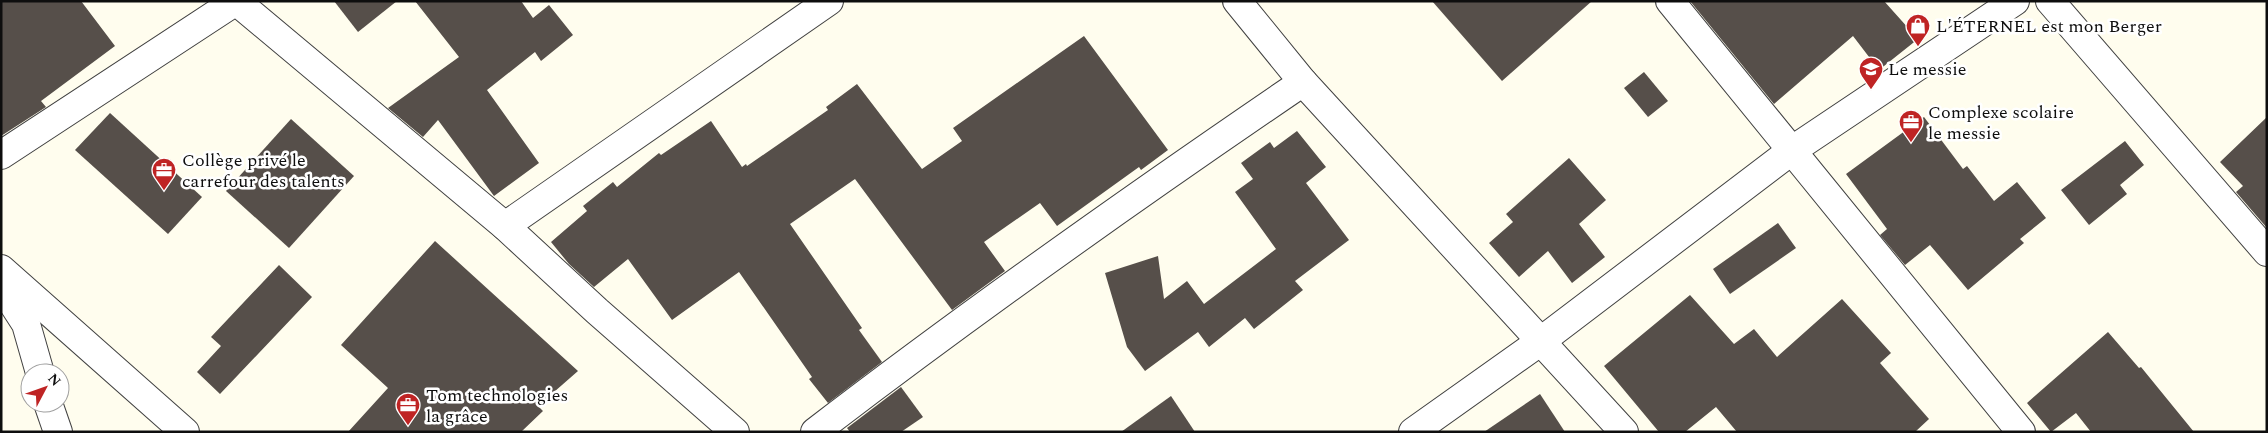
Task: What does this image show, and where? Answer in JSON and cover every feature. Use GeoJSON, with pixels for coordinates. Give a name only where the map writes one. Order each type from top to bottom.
{"type":"FeatureCollection","features":[{"type":"Feature","properties":{"kind":"street"},"geometry":{"type":"LineString","coordinates":[[1,155],[236,1],[505,226],[597,311],[735,432]]}},
{"type":"Feature","properties":{"kind":"street"},"geometry":{"type":"LineString","coordinates":[[505,226],[829,1]]}},
{"type":"Feature","properties":{"kind":"street"},"geometry":{"type":"LineString","coordinates":[[1237,1],[1302,82],[1624,432]]}},
{"type":"Feature","properties":{"kind":"street"},"geometry":{"type":"LineString","coordinates":[[1670,1],[2021,432]]}},
{"type":"Feature","properties":{"kind":"street"},"geometry":{"type":"LineString","coordinates":[[1413,432],[1541,341],[1791,151],[2015,1]]}},
{"type":"Feature","properties":{"kind":"street"},"geometry":{"type":"LineString","coordinates":[[2050,1],[2267,252]]}},
{"type":"Feature","properties":{"kind":"street"},"geometry":{"type":"LineString","coordinates":[[815,432],[950,331],[1161,179],[1302,82]]}},
{"type":"Feature","properties":{"kind":"street"},"geometry":{"type":"LineString","coordinates":[[1,269],[185,432]]}},
{"type":"Feature","properties":{"kind":"street"},"geometry":{"type":"LineString","coordinates":[[1,285],[26,324],[37,363]]}},
{"type":"Feature","properties":{"kind":"street"},"geometry":{"type":"LineString","coordinates":[[51,413],[58,432]]}},
{"type":"Feature","properties":{"kind":"building"},"geometry":{"type":"Polygon","coordinates":[[[1,1],[81,1],[115,46],[41,101],[46,107],[1,136],[1,1]]]}},
{"type":"Feature","properties":{"kind":"building"},"geometry":{"type":"Polygon","coordinates":[[[334,1],[397,1],[358,32],[334,1]]]}},
{"type":"Feature","properties":{"kind":"building"},"geometry":{"type":"Polygon","coordinates":[[[415,1],[521,1],[533,18],[549,5],[573,35],[541,61],[535,52],[487,90],[539,163],[494,196],[438,120],[423,137],[388,108],[459,57],[415,1]]]}},
{"type":"Feature","properties":{"kind":"building"},"geometry":{"type":"Polygon","coordinates":[[[1432,1],[1592,1],[1502,81],[1432,1]]]}},
{"type":"Feature","properties":{"kind":"building"},"geometry":{"type":"Polygon","coordinates":[[[1690,1],[1884,1],[1918,39],[1879,70],[1853,36],[1774,104],[1690,1]]]}},
{"type":"Feature","properties":{"kind":"building"},"geometry":{"type":"Polygon","coordinates":[[[1084,36],[1168,150],[1141,170],[1139,167],[1057,226],[1040,203],[984,242],[1005,271],[952,310],[855,179],[790,224],[862,328],[859,330],[882,362],[828,403],[809,379],[812,377],[739,272],[672,320],[628,259],[594,287],[569,264],[551,242],[587,211],[583,206],[613,182],[617,187],[659,153],[661,155],[711,121],[742,167],[746,164],[747,166],[828,110],[826,107],[857,84],[922,169],[962,141],[953,128],[1084,36]]]}},
{"type":"Feature","properties":{"kind":"building"},"geometry":{"type":"Polygon","coordinates":[[[1644,72],[1668,101],[1648,117],[1624,88],[1644,72]]]}},
{"type":"Feature","properties":{"kind":"building"},"geometry":{"type":"Polygon","coordinates":[[[110,113],[202,197],[168,234],[75,150],[110,113]]]}},
{"type":"Feature","properties":{"kind":"building"},"geometry":{"type":"Polygon","coordinates":[[[1924,117],[1963,169],[1967,166],[1994,201],[2017,182],[2046,218],[2020,239],[2024,243],[1968,290],[1930,245],[1905,265],[1880,235],[1887,229],[1846,174],[1924,117]]]}},
{"type":"Feature","properties":{"kind":"building"},"geometry":{"type":"Polygon","coordinates":[[[2267,117],[2267,228],[2236,192],[2243,186],[2220,162],[2267,117]]]}},
{"type":"Feature","properties":{"kind":"building"},"geometry":{"type":"Polygon","coordinates":[[[291,119],[354,176],[289,248],[226,191],[291,119]]]}},
{"type":"Feature","properties":{"kind":"building"},"geometry":{"type":"Polygon","coordinates":[[[1297,131],[1326,167],[1306,183],[1349,240],[1295,281],[1303,290],[1254,329],[1245,318],[1209,347],[1198,332],[1145,371],[1127,347],[1105,273],[1158,256],[1164,299],[1187,281],[1204,304],[1276,249],[1235,192],[1253,179],[1241,163],[1270,142],[1274,148],[1297,131]]]}},
{"type":"Feature","properties":{"kind":"building"},"geometry":{"type":"Polygon","coordinates":[[[2125,141],[2144,165],[2120,185],[2127,194],[2089,225],[2061,190],[2125,141]]]}},
{"type":"Feature","properties":{"kind":"building"},"geometry":{"type":"Polygon","coordinates":[[[1569,158],[1606,200],[1579,224],[1605,257],[1572,283],[1548,251],[1519,277],[1489,243],[1513,222],[1506,214],[1569,158]]]}},
{"type":"Feature","properties":{"kind":"building"},"geometry":{"type":"Polygon","coordinates":[[[1778,223],[1796,248],[1730,294],[1713,269],[1778,223]]]}},
{"type":"Feature","properties":{"kind":"building"},"geometry":{"type":"Polygon","coordinates":[[[435,241],[578,371],[538,406],[543,411],[521,432],[348,432],[388,388],[341,345],[435,241]]]}},
{"type":"Feature","properties":{"kind":"building"},"geometry":{"type":"Polygon","coordinates":[[[279,265],[312,297],[220,394],[197,372],[221,346],[211,337],[279,265]]]}},
{"type":"Feature","properties":{"kind":"building"},"geometry":{"type":"Polygon","coordinates":[[[1690,295],[1734,344],[1754,329],[1777,357],[1842,299],[1891,353],[1880,363],[1929,419],[1915,432],[1737,432],[1716,407],[1685,432],[1659,432],[1604,366],[1690,295]]]}},
{"type":"Feature","properties":{"kind":"building"},"geometry":{"type":"Polygon","coordinates":[[[2108,332],[2139,368],[2141,367],[2194,432],[2091,432],[2076,413],[2051,432],[2027,403],[2108,332]]]}},
{"type":"Feature","properties":{"kind":"building"},"geometry":{"type":"Polygon","coordinates":[[[901,387],[923,417],[901,432],[850,432],[847,428],[901,387]]]}},
{"type":"Feature","properties":{"kind":"building"},"geometry":{"type":"Polygon","coordinates":[[[1540,394],[1565,432],[1484,432],[1540,394]]]}},
{"type":"Feature","properties":{"kind":"building"},"geometry":{"type":"Polygon","coordinates":[[[1171,396],[1195,432],[1121,432],[1171,396]]]}},
{"type":"Feature","properties":{"kind":"place","name":"L'ÉTERNEL est mon Berger"},"geometry":{"type":"Point","coordinates":[1918,47]}},
{"type":"Feature","properties":{"kind":"place","name":"Le messie"},"geometry":{"type":"Point","coordinates":[1871,90]}},
{"type":"Feature","properties":{"kind":"place","name":"Complexe scolaire le messie"},"geometry":{"type":"Point","coordinates":[1911,143]}},
{"type":"Feature","properties":{"kind":"place","name":"Collège privé le carrefour des talents"},"geometry":{"type":"Point","coordinates":[164,191]}},
{"type":"Feature","properties":{"kind":"place","name":"Tom technologies la grâce"},"geometry":{"type":"Point","coordinates":[408,426]}}]}
